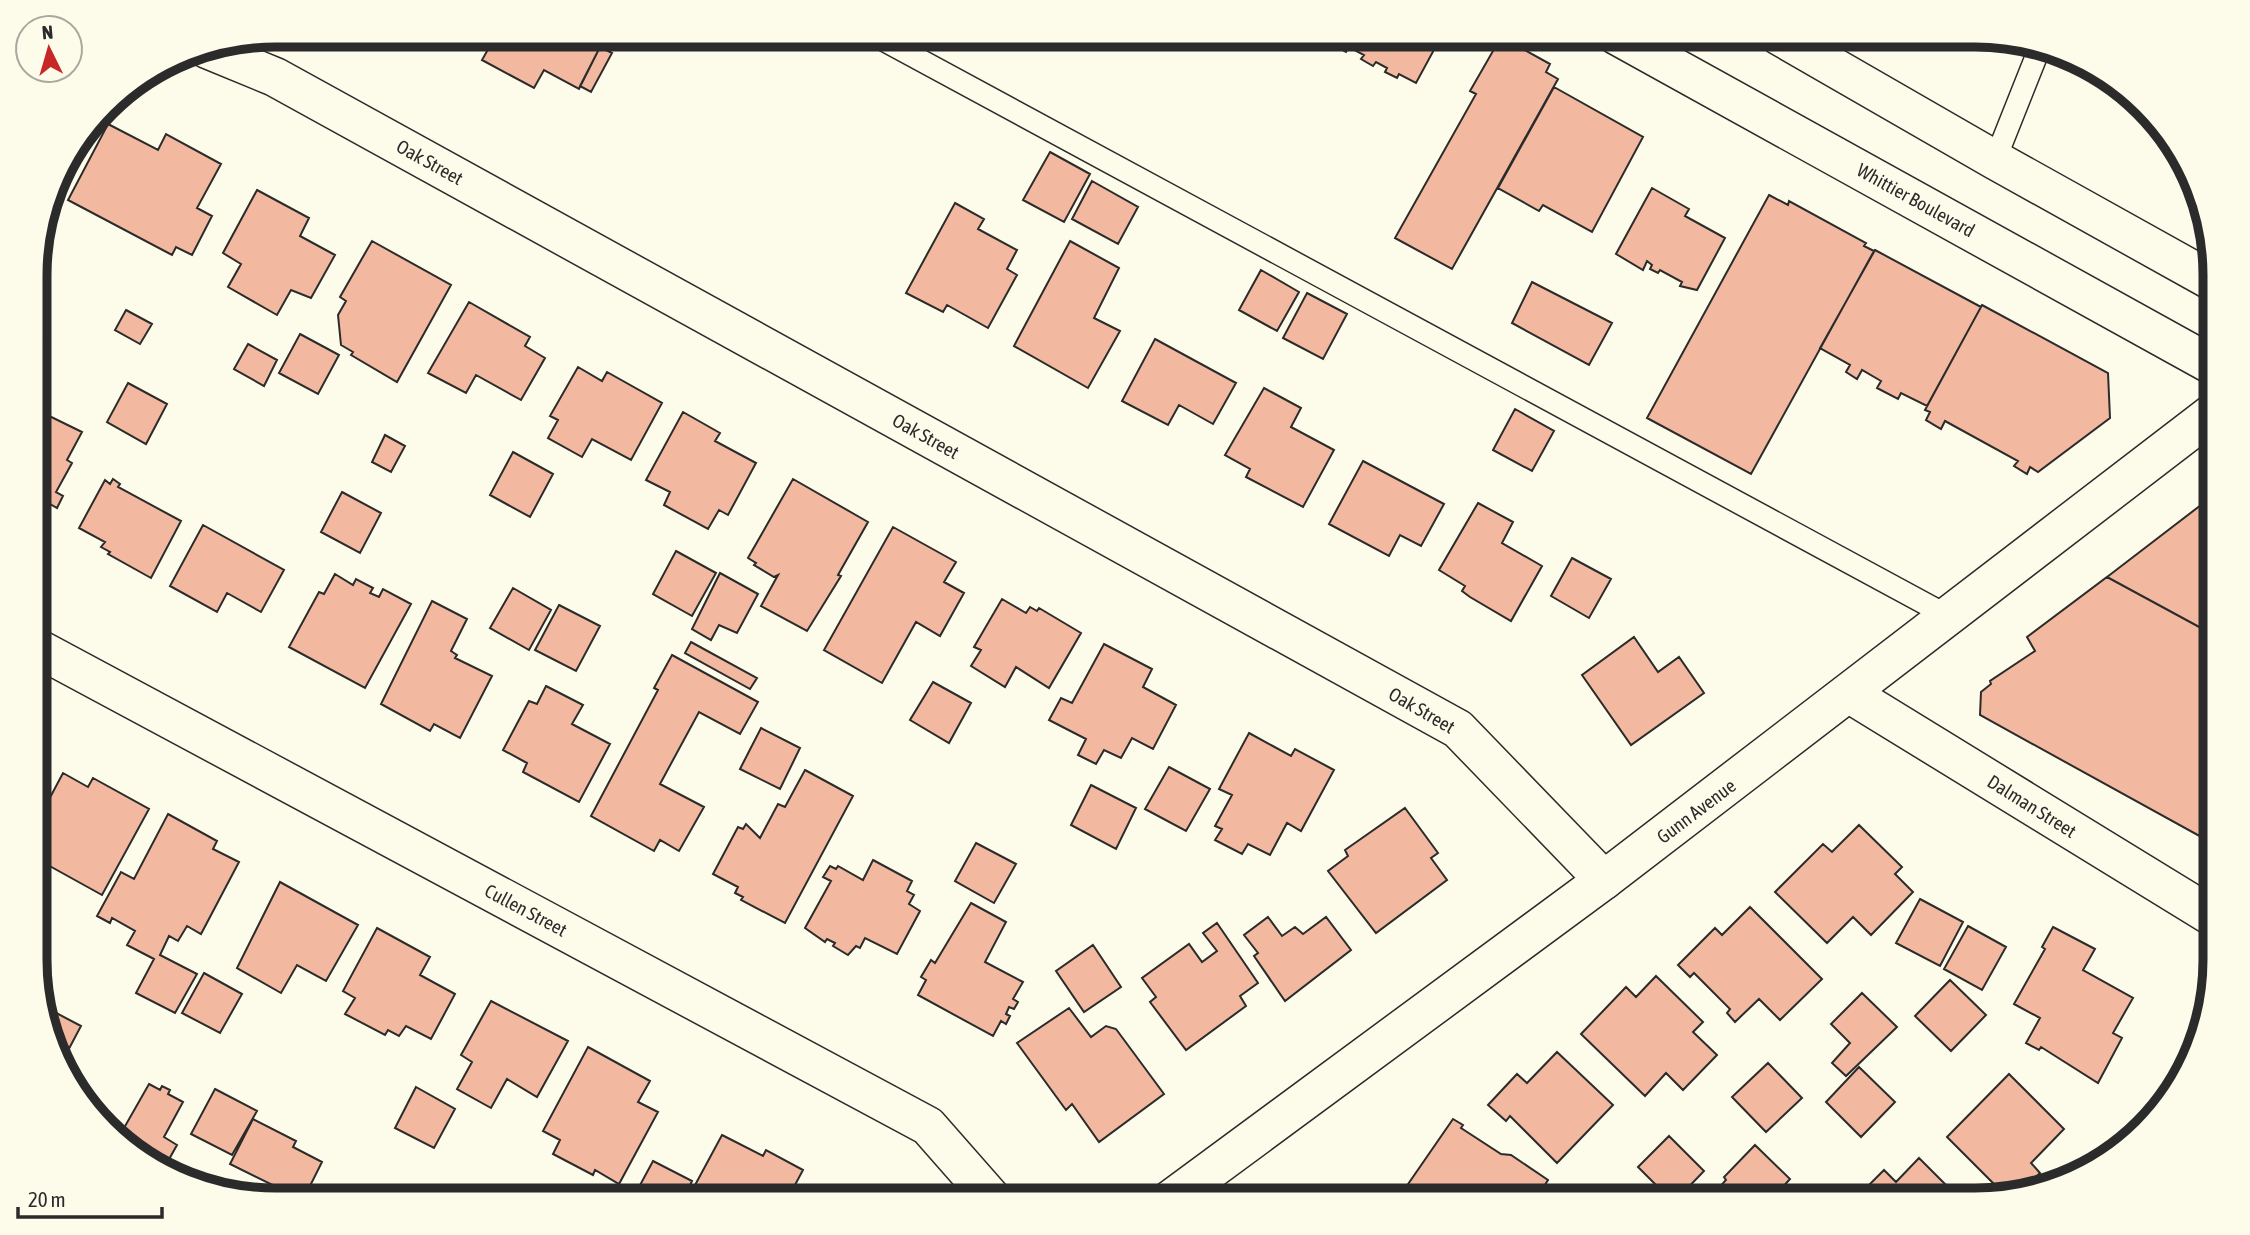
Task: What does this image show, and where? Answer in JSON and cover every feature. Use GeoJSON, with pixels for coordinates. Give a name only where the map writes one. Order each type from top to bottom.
{"type":"FeatureCollection","features":[{"type":"Feature","properties":{"kind":"street","name":"Whittier Boulevard"},"geometry":{"type":"LineString","coordinates":[[1638,47],[2202,359]]}},
{"type":"Feature","properties":{"kind":"street"},"geometry":{"type":"LineString","coordinates":[[1799,47],[2202,275]]}},
{"type":"Feature","properties":{"kind":"street","name":"Oak Street"},"geometry":{"type":"LineString","coordinates":[[234,51],[1458,729],[1604,880]]}},
{"type":"Feature","properties":{"kind":"street","name":"Gunn Avenue"},"geometry":{"type":"LineString","coordinates":[[1187,1187],[1604,880],[1850,694],[2202,421]]}},
{"type":"Feature","properties":{"kind":"street","name":"Cullen Street"},"geometry":{"type":"LineString","coordinates":[[47,653],[928,1126],[982,1188]]}},
{"type":"Feature","properties":{"kind":"street","name":"Dalman Street"},"geometry":{"type":"LineString","coordinates":[[1850,694],[2202,911]]}},
{"type":"Feature","properties":{"kind":"lane"},"geometry":{"type":"LineString","coordinates":[[896,47],[1948,616]]}},
{"type":"Feature","properties":{"kind":"lane"},"geometry":{"type":"LineString","coordinates":[[1995,160],[2036,56]]}},
{"type":"Feature","properties":{"kind":"building"},"geometry":{"type":"Polygon","coordinates":[[[489,47],[600,47],[579,89],[544,70],[534,88],[482,60],[489,47]]]}},
{"type":"Feature","properties":{"kind":"building"},"geometry":{"type":"Polygon","coordinates":[[[600,47],[612,53],[591,92],[580,86],[600,47]]]}},
{"type":"Feature","properties":{"kind":"building"},"geometry":{"type":"Polygon","coordinates":[[[1349,47],[1436,47],[1416,83],[1399,74],[1397,78],[1385,72],[1387,68],[1376,62],[1373,66],[1361,59],[1364,55],[1349,47]]]}},
{"type":"Feature","properties":{"kind":"building"},"geometry":{"type":"Polygon","coordinates":[[[1495,47],[1519,47],[1550,64],[1546,72],[1558,79],[1452,269],[1395,238],[1476,94],[1470,91],[1495,47]]]}},
{"type":"Feature","properties":{"kind":"building"},"geometry":{"type":"Polygon","coordinates":[[[1554,87],[1643,137],[1592,232],[1543,205],[1539,211],[1498,188],[1554,87]]]}},
{"type":"Feature","properties":{"kind":"building"},"geometry":{"type":"Polygon","coordinates":[[[108,124],[158,150],[166,134],[221,164],[197,208],[212,216],[192,255],[176,247],[172,255],[68,200],[108,124]]]}},
{"type":"Feature","properties":{"kind":"building"},"geometry":{"type":"Polygon","coordinates":[[[1050,152],[1090,174],[1064,222],[1023,200],[1050,152]]]}},
{"type":"Feature","properties":{"kind":"building"},"geometry":{"type":"Polygon","coordinates":[[[1092,181],[1138,207],[1118,244],[1072,219],[1092,181]]]}},
{"type":"Feature","properties":{"kind":"building"},"geometry":{"type":"Polygon","coordinates":[[[1652,188],[1689,209],[1685,216],[1725,238],[1697,290],[1680,286],[1682,282],[1660,270],[1658,273],[1650,269],[1652,265],[1647,261],[1643,270],[1616,254],[1652,188]]]}},
{"type":"Feature","properties":{"kind":"building"},"geometry":{"type":"Polygon","coordinates":[[[257,190],[309,218],[300,236],[335,255],[311,298],[291,290],[277,315],[228,287],[241,264],[223,253],[257,190]]]}},
{"type":"Feature","properties":{"kind":"building"},"geometry":{"type":"Polygon","coordinates":[[[1769,195],[1788,205],[1789,201],[1866,243],[1864,246],[1874,251],[1751,474],[1647,418],[1769,195]]]}},
{"type":"Feature","properties":{"kind":"building"},"geometry":{"type":"Polygon","coordinates":[[[955,203],[984,219],[978,229],[1017,250],[1007,269],[1017,275],[988,328],[947,305],[943,312],[906,293],[955,203]]]}},
{"type":"Feature","properties":{"kind":"building"},"geometry":{"type":"Polygon","coordinates":[[[372,241],[451,285],[397,382],[351,355],[353,352],[341,345],[338,315],[346,301],[340,297],[372,241]]]}},
{"type":"Feature","properties":{"kind":"building"},"geometry":{"type":"Polygon","coordinates":[[[1070,241],[1119,268],[1094,318],[1120,331],[1088,388],[1014,346],[1070,241]]]}},
{"type":"Feature","properties":{"kind":"building"},"geometry":{"type":"Polygon","coordinates":[[[1875,250],[1981,307],[1927,406],[1901,393],[1898,399],[1877,388],[1881,381],[1862,370],[1857,379],[1846,372],[1850,365],[1820,348],[1875,250]]]}},
{"type":"Feature","properties":{"kind":"building"},"geometry":{"type":"Polygon","coordinates":[[[1261,270],[1299,292],[1277,331],[1239,310],[1261,270]]]}},
{"type":"Feature","properties":{"kind":"building"},"geometry":{"type":"Polygon","coordinates":[[[1532,282],[1612,323],[1589,365],[1512,323],[1532,282]]]}},
{"type":"Feature","properties":{"kind":"building"},"geometry":{"type":"Polygon","coordinates":[[[1307,293],[1347,314],[1323,359],[1283,338],[1307,293]]]}},
{"type":"Feature","properties":{"kind":"building"},"geometry":{"type":"Polygon","coordinates":[[[469,302],[530,337],[525,346],[545,358],[521,400],[476,375],[466,393],[428,373],[469,302]]]}},
{"type":"Feature","properties":{"kind":"building"},"geometry":{"type":"Polygon","coordinates":[[[1982,305],[2108,373],[2110,418],[2038,472],[2030,467],[2027,474],[2014,466],[2018,461],[1945,421],[1941,429],[1926,420],[1930,412],[1925,410],[1982,305]]]}},
{"type":"Feature","properties":{"kind":"building"},"geometry":{"type":"Polygon","coordinates":[[[126,310],[152,324],[140,344],[115,330],[126,310]]]}},
{"type":"Feature","properties":{"kind":"building"},"geometry":{"type":"Polygon","coordinates":[[[300,334],[339,355],[318,394],[279,373],[300,334]]]}},
{"type":"Feature","properties":{"kind":"building"},"geometry":{"type":"Polygon","coordinates":[[[1155,339],[1236,383],[1213,424],[1179,405],[1168,425],[1122,401],[1155,339]]]}},
{"type":"Feature","properties":{"kind":"building"},"geometry":{"type":"Polygon","coordinates":[[[248,344],[277,360],[264,386],[234,369],[248,344]]]}},
{"type":"Feature","properties":{"kind":"building"},"geometry":{"type":"Polygon","coordinates":[[[578,367],[602,381],[607,372],[662,403],[631,460],[592,439],[582,457],[548,438],[558,420],[550,416],[578,367]]]}},
{"type":"Feature","properties":{"kind":"building"},"geometry":{"type":"Polygon","coordinates":[[[128,383],[167,404],[146,444],[107,422],[128,383]]]}},
{"type":"Feature","properties":{"kind":"building"},"geometry":{"type":"Polygon","coordinates":[[[1264,388],[1301,408],[1291,427],[1334,450],[1303,507],[1246,477],[1250,469],[1225,455],[1264,388]]]}},
{"type":"Feature","properties":{"kind":"building"},"geometry":{"type":"Polygon","coordinates":[[[1515,409],[1554,431],[1532,471],[1493,450],[1515,409]]]}},
{"type":"Feature","properties":{"kind":"building"},"geometry":{"type":"Polygon","coordinates":[[[683,412],[720,433],[715,441],[756,463],[728,515],[719,510],[708,529],[664,505],[670,492],[646,480],[683,412]]]}},
{"type":"Feature","properties":{"kind":"building"},"geometry":{"type":"Polygon","coordinates":[[[47,415],[82,432],[67,460],[72,463],[56,492],[63,496],[57,508],[50,504],[47,508],[47,415]]]}},
{"type":"Feature","properties":{"kind":"building"},"geometry":{"type":"Polygon","coordinates":[[[385,435],[405,446],[391,472],[372,462],[385,435]]]}},
{"type":"Feature","properties":{"kind":"building"},"geometry":{"type":"Polygon","coordinates":[[[513,452],[553,474],[530,517],[490,495],[513,452]]]}},
{"type":"Feature","properties":{"kind":"building"},"geometry":{"type":"Polygon","coordinates":[[[1363,461],[1444,504],[1421,546],[1400,535],[1389,556],[1329,524],[1363,461]]]}},
{"type":"Feature","properties":{"kind":"building"},"geometry":{"type":"Polygon","coordinates":[[[113,479],[120,484],[118,487],[181,521],[151,578],[108,554],[110,552],[101,547],[105,542],[79,528],[105,480],[110,484],[113,479]]]}},
{"type":"Feature","properties":{"kind":"building"},"geometry":{"type":"Polygon","coordinates":[[[793,479],[868,522],[838,575],[841,576],[807,631],[761,606],[778,575],[774,577],[754,565],[756,563],[748,558],[793,479]]]}},
{"type":"Feature","properties":{"kind":"building"},"geometry":{"type":"Polygon","coordinates":[[[342,492],[381,513],[360,553],[321,532],[342,492]]]}},
{"type":"Feature","properties":{"kind":"building"},"geometry":{"type":"Polygon","coordinates":[[[1478,503],[1513,522],[1502,543],[1542,566],[1511,621],[1470,597],[1462,591],[1465,586],[1439,570],[1478,503]]]}},
{"type":"Feature","properties":{"kind":"building"},"geometry":{"type":"Polygon","coordinates":[[[2202,504],[2202,628],[2107,577],[2202,504]]]}},
{"type":"Feature","properties":{"kind":"building"},"geometry":{"type":"Polygon","coordinates":[[[203,525],[284,570],[261,612],[227,593],[217,612],[170,586],[203,525]]]}},
{"type":"Feature","properties":{"kind":"building"},"geometry":{"type":"Polygon","coordinates":[[[893,527],[956,562],[944,582],[964,593],[940,636],[916,622],[882,683],[824,650],[893,527]]]}},
{"type":"Feature","properties":{"kind":"building"},"geometry":{"type":"Polygon","coordinates":[[[676,551],[716,573],[692,616],[653,594],[676,551]]]}},
{"type":"Feature","properties":{"kind":"building"},"geometry":{"type":"Polygon","coordinates":[[[1572,558],[1611,579],[1589,618],[1551,596],[1572,558]]]}},
{"type":"Feature","properties":{"kind":"building"},"geometry":{"type":"Polygon","coordinates":[[[720,573],[758,594],[737,633],[719,625],[711,640],[692,629],[720,573]]]}},
{"type":"Feature","properties":{"kind":"building"},"geometry":{"type":"Polygon","coordinates":[[[335,574],[353,585],[356,579],[373,588],[370,593],[379,597],[383,589],[411,604],[365,688],[289,647],[319,592],[324,594],[335,574]]]}},
{"type":"Feature","properties":{"kind":"building"},"geometry":{"type":"Polygon","coordinates":[[[2107,577],[2202,628],[2202,837],[1980,715],[1981,692],[1991,684],[1990,681],[2035,651],[2027,637],[2107,577]]]}},
{"type":"Feature","properties":{"kind":"building"},"geometry":{"type":"Polygon","coordinates":[[[513,588],[551,610],[529,650],[490,628],[513,588]]]}},
{"type":"Feature","properties":{"kind":"building"},"geometry":{"type":"Polygon","coordinates":[[[1002,599],[1026,613],[1030,607],[1037,611],[1039,608],[1081,633],[1049,688],[1016,667],[1005,687],[971,666],[981,650],[974,647],[1002,599]]]}},
{"type":"Feature","properties":{"kind":"building"},"geometry":{"type":"Polygon","coordinates":[[[432,601],[467,619],[451,651],[457,655],[455,658],[492,676],[460,738],[434,724],[430,731],[381,704],[432,601]]]}},
{"type":"Feature","properties":{"kind":"building"},"geometry":{"type":"Polygon","coordinates":[[[559,605],[600,626],[576,671],[535,650],[559,605]]]}},
{"type":"Feature","properties":{"kind":"building"},"geometry":{"type":"Polygon","coordinates":[[[1634,637],[1658,672],[1679,657],[1704,693],[1631,745],[1582,675],[1634,637]]]}},
{"type":"Feature","properties":{"kind":"building"},"geometry":{"type":"Polygon","coordinates":[[[691,642],[757,678],[750,689],[685,653],[691,642]]]}},
{"type":"Feature","properties":{"kind":"building"},"geometry":{"type":"Polygon","coordinates":[[[1104,644],[1152,669],[1143,687],[1176,705],[1153,749],[1132,738],[1121,758],[1104,750],[1096,764],[1078,755],[1086,739],[1049,720],[1061,698],[1072,703],[1104,644]]]}},
{"type":"Feature","properties":{"kind":"building"},"geometry":{"type":"Polygon","coordinates":[[[672,655],[758,702],[740,734],[699,712],[660,784],[704,807],[679,851],[660,840],[654,851],[591,816],[658,690],[654,688],[672,655]]]}},
{"type":"Feature","properties":{"kind":"building"},"geometry":{"type":"Polygon","coordinates":[[[933,682],[971,703],[949,743],[910,720],[933,682]]]}},
{"type":"Feature","properties":{"kind":"building"},"geometry":{"type":"Polygon","coordinates":[[[546,686],[583,705],[572,724],[610,744],[579,802],[523,772],[527,763],[503,750],[529,701],[537,704],[546,686]]]}},
{"type":"Feature","properties":{"kind":"building"},"geometry":{"type":"Polygon","coordinates":[[[761,728],[800,748],[780,789],[740,769],[761,728]]]}},
{"type":"Feature","properties":{"kind":"building"},"geometry":{"type":"Polygon","coordinates":[[[1249,733],[1291,756],[1295,749],[1334,770],[1301,831],[1287,823],[1270,855],[1248,844],[1242,854],[1215,840],[1222,829],[1215,826],[1232,795],[1219,789],[1249,733]]]}},
{"type":"Feature","properties":{"kind":"building"},"geometry":{"type":"Polygon","coordinates":[[[1169,767],[1210,789],[1186,831],[1145,809],[1169,767]]]}},
{"type":"Feature","properties":{"kind":"building"},"geometry":{"type":"Polygon","coordinates":[[[805,770],[853,796],[785,923],[741,900],[743,897],[735,893],[738,887],[713,874],[738,827],[743,829],[746,824],[760,838],[778,804],[785,807],[805,770]]]}},
{"type":"Feature","properties":{"kind":"building"},"geometry":{"type":"Polygon","coordinates":[[[63,773],[88,787],[93,778],[149,809],[102,895],[47,865],[47,803],[63,773]]]}},
{"type":"Feature","properties":{"kind":"building"},"geometry":{"type":"Polygon","coordinates":[[[1091,785],[1136,808],[1116,849],[1071,825],[1091,785]]]}},
{"type":"Feature","properties":{"kind":"building"},"geometry":{"type":"Polygon","coordinates":[[[1405,808],[1438,853],[1431,858],[1447,880],[1376,933],[1328,871],[1348,856],[1345,850],[1405,808]]]}},
{"type":"Feature","properties":{"kind":"building"},"geometry":{"type":"Polygon","coordinates":[[[168,814],[217,841],[213,849],[239,862],[201,934],[187,926],[178,941],[169,936],[160,955],[197,974],[175,1013],[136,993],[154,959],[127,945],[135,931],[112,918],[110,923],[97,916],[121,872],[134,879],[168,814]]]}},
{"type":"Feature","properties":{"kind":"building"},"geometry":{"type":"Polygon","coordinates":[[[1859,825],[1902,867],[1895,874],[1913,892],[1871,935],[1853,917],[1827,943],[1775,892],[1823,844],[1832,852],[1859,825]]]}},
{"type":"Feature","properties":{"kind":"building"},"geometry":{"type":"Polygon","coordinates":[[[976,843],[1016,864],[994,903],[955,881],[976,843]]]}},
{"type":"Feature","properties":{"kind":"building"},"geometry":{"type":"Polygon","coordinates":[[[873,860],[912,881],[907,891],[914,895],[909,904],[920,911],[897,954],[865,938],[860,948],[856,946],[848,955],[833,946],[835,943],[827,939],[825,942],[805,928],[831,881],[823,877],[830,866],[836,869],[838,866],[863,880],[873,860]]]}},
{"type":"Feature","properties":{"kind":"building"},"geometry":{"type":"Polygon","coordinates":[[[280,882],[358,925],[326,981],[297,965],[281,993],[237,968],[280,882]]]}},
{"type":"Feature","properties":{"kind":"building"},"geometry":{"type":"Polygon","coordinates":[[[1920,899],[1963,922],[1940,966],[1896,943],[1920,899]]]}},
{"type":"Feature","properties":{"kind":"building"},"geometry":{"type":"Polygon","coordinates":[[[971,903],[1006,922],[985,962],[1023,982],[1013,999],[1018,1002],[1014,1009],[1009,1007],[1006,1014],[1010,1016],[1006,1024],[1001,1021],[993,1036],[918,995],[926,980],[921,977],[931,960],[935,963],[971,903]]]}},
{"type":"Feature","properties":{"kind":"building"},"geometry":{"type":"Polygon","coordinates":[[[1750,907],[1822,979],[1780,1020],[1759,999],[1735,1022],[1727,1013],[1730,1009],[1694,973],[1690,977],[1678,965],[1715,928],[1722,935],[1750,907]]]}},
{"type":"Feature","properties":{"kind":"building"},"geometry":{"type":"Polygon","coordinates":[[[1268,917],[1282,936],[1295,927],[1303,934],[1326,917],[1351,950],[1285,1001],[1254,956],[1258,953],[1244,935],[1268,917]]]}},
{"type":"Feature","properties":{"kind":"building"},"geometry":{"type":"Polygon","coordinates":[[[1217,923],[1258,983],[1240,996],[1246,1006],[1186,1050],[1150,1002],[1156,997],[1142,978],[1189,944],[1202,962],[1217,951],[1203,933],[1217,923]]]}},
{"type":"Feature","properties":{"kind":"building"},"geometry":{"type":"Polygon","coordinates":[[[1968,926],[2006,947],[1982,990],[1944,969],[1968,926]]]}},
{"type":"Feature","properties":{"kind":"building"},"geometry":{"type":"Polygon","coordinates":[[[2053,927],[2095,949],[2083,970],[2133,998],[2113,1033],[2122,1038],[2098,1083],[2041,1047],[2039,1050],[2026,1043],[2040,1018],[2014,1004],[2045,949],[2042,947],[2053,927]]]}},
{"type":"Feature","properties":{"kind":"building"},"geometry":{"type":"Polygon","coordinates":[[[377,928],[430,957],[420,975],[455,994],[431,1039],[406,1026],[399,1036],[388,1030],[385,1035],[345,1014],[355,998],[343,991],[377,928]]]}},
{"type":"Feature","properties":{"kind":"building"},"geometry":{"type":"Polygon","coordinates":[[[1093,945],[1121,987],[1084,1012],[1056,971],[1093,945]]]}},
{"type":"Feature","properties":{"kind":"building"},"geometry":{"type":"Polygon","coordinates":[[[204,973],[242,994],[220,1033],[182,1013],[204,973]]]}},
{"type":"Feature","properties":{"kind":"building"},"geometry":{"type":"Polygon","coordinates":[[[1656,976],[1703,1022],[1693,1032],[1717,1055],[1683,1090],[1666,1073],[1645,1096],[1581,1034],[1626,987],[1636,997],[1656,976]]]}},
{"type":"Feature","properties":{"kind":"building"},"geometry":{"type":"Polygon","coordinates":[[[1950,980],[1986,1015],[1951,1051],[1915,1016],[1950,980]]]}},
{"type":"Feature","properties":{"kind":"building"},"geometry":{"type":"Polygon","coordinates":[[[1862,993],[1897,1027],[1846,1076],[1832,1063],[1850,1043],[1831,1024],[1862,993]]]}},
{"type":"Feature","properties":{"kind":"building"},"geometry":{"type":"Polygon","coordinates":[[[491,1001],[568,1041],[537,1097],[507,1079],[491,1108],[457,1089],[472,1062],[461,1055],[491,1001]]]}},
{"type":"Feature","properties":{"kind":"building"},"geometry":{"type":"Polygon","coordinates":[[[1069,1008],[1091,1037],[1106,1026],[1116,1029],[1164,1094],[1099,1142],[1072,1104],[1066,1110],[1017,1043],[1069,1008]]]}},
{"type":"Feature","properties":{"kind":"building"},"geometry":{"type":"Polygon","coordinates":[[[54,1012],[81,1026],[67,1052],[54,1012]]]}},
{"type":"Feature","properties":{"kind":"building"},"geometry":{"type":"Polygon","coordinates":[[[588,1047],[650,1081],[638,1102],[658,1112],[619,1184],[595,1170],[593,1175],[553,1154],[560,1140],[543,1131],[588,1047]]]}},
{"type":"Feature","properties":{"kind":"building"},"geometry":{"type":"Polygon","coordinates":[[[1557,1052],[1613,1105],[1557,1163],[1510,1116],[1506,1121],[1488,1105],[1517,1074],[1527,1083],[1557,1052]]]}},
{"type":"Feature","properties":{"kind":"building"},"geometry":{"type":"Polygon","coordinates":[[[1768,1063],[1802,1098],[1766,1132],[1732,1097],[1768,1063]]]}},
{"type":"Feature","properties":{"kind":"building"},"geometry":{"type":"Polygon","coordinates":[[[1859,1067],[1895,1102],[1861,1137],[1826,1102],[1859,1067]]]}},
{"type":"Feature","properties":{"kind":"building"},"geometry":{"type":"Polygon","coordinates":[[[2009,1074],[2064,1129],[2031,1163],[2040,1173],[2033,1180],[1996,1186],[1947,1137],[2009,1074]]]}},
{"type":"Feature","properties":{"kind":"building"},"geometry":{"type":"Polygon","coordinates":[[[149,1084],[160,1090],[162,1086],[170,1090],[168,1094],[183,1102],[164,1137],[177,1145],[168,1161],[123,1129],[149,1084]]]}},
{"type":"Feature","properties":{"kind":"building"},"geometry":{"type":"Polygon","coordinates":[[[416,1087],[455,1109],[434,1148],[395,1128],[416,1087]]]}},
{"type":"Feature","properties":{"kind":"building"},"geometry":{"type":"Polygon","coordinates":[[[215,1089],[257,1111],[232,1155],[191,1134],[215,1089]]]}},
{"type":"Feature","properties":{"kind":"building"},"geometry":{"type":"Polygon","coordinates":[[[253,1119],[296,1141],[293,1147],[322,1162],[309,1188],[279,1188],[230,1164],[253,1119]]]}},
{"type":"Feature","properties":{"kind":"building"},"geometry":{"type":"Polygon","coordinates":[[[1453,1119],[1463,1125],[1461,1128],[1501,1154],[1511,1155],[1548,1180],[1543,1187],[1406,1187],[1453,1119]]]}},
{"type":"Feature","properties":{"kind":"building"},"geometry":{"type":"Polygon","coordinates":[[[722,1135],[763,1156],[766,1150],[803,1170],[794,1188],[694,1187],[722,1135]]]}},
{"type":"Feature","properties":{"kind":"building"},"geometry":{"type":"Polygon","coordinates":[[[1669,1136],[1704,1171],[1688,1187],[1658,1187],[1638,1167],[1669,1136]]]}},
{"type":"Feature","properties":{"kind":"building"},"geometry":{"type":"Polygon","coordinates":[[[1755,1145],[1790,1179],[1783,1187],[1720,1187],[1726,1180],[1724,1177],[1755,1145]]]}},
{"type":"Feature","properties":{"kind":"building"},"geometry":{"type":"Polygon","coordinates":[[[1919,1158],[1948,1187],[1867,1187],[1884,1170],[1896,1182],[1919,1158]]]}},
{"type":"Feature","properties":{"kind":"building"},"geometry":{"type":"Polygon","coordinates":[[[653,1161],[692,1181],[689,1188],[639,1188],[653,1161]]]}}]}
